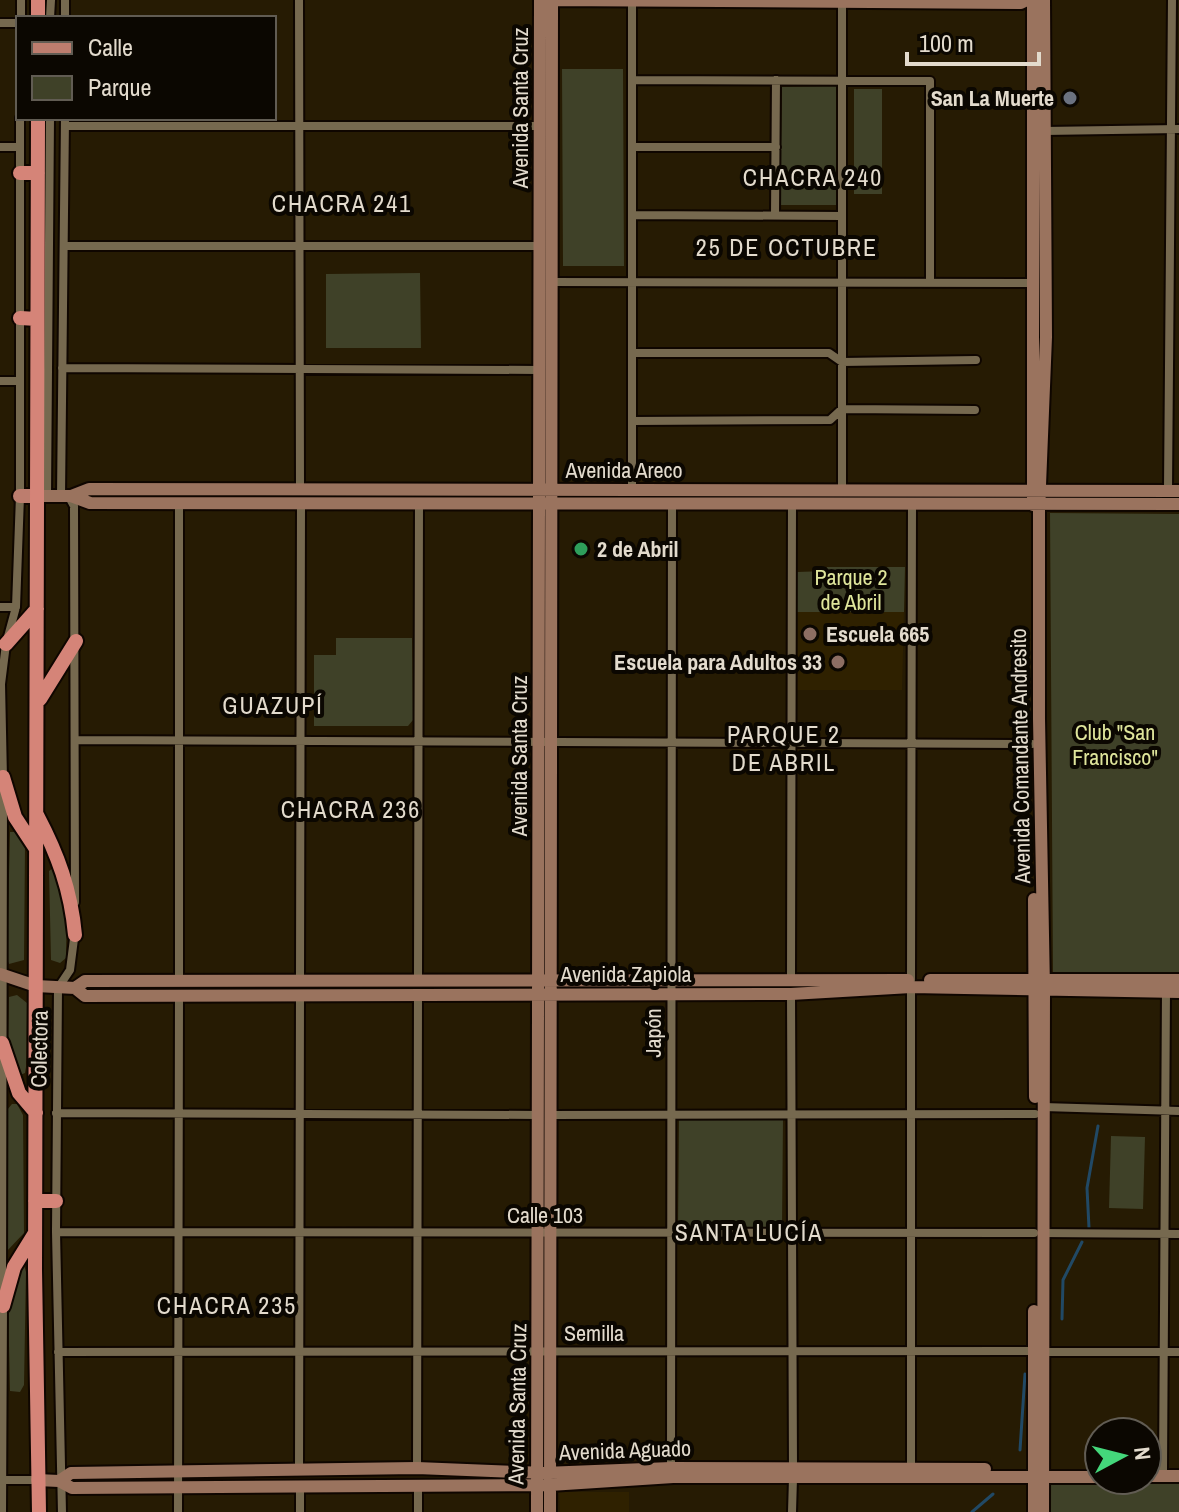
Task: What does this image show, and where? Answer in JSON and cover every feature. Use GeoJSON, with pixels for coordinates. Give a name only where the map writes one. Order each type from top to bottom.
{"type":"FeatureCollection","features":[{"type":"Feature","properties":{"kind":"highway"},"geometry":{"type":"LineString","coordinates":[[38,120],[37,319],[57,496],[37,609],[35,1233],[39,1512]]}},
{"type":"Feature","properties":{"kind":"highway"},"geometry":{"type":"LineString","coordinates":[[20,173],[38,173]]}},
{"type":"Feature","properties":{"kind":"highway"},"geometry":{"type":"LineString","coordinates":[[20,318],[37,319]]}},
{"type":"Feature","properties":{"kind":"highway"},"geometry":{"type":"LineString","coordinates":[[6,644],[37,609]]}},
{"type":"Feature","properties":{"kind":"highway"},"geometry":{"type":"LineString","coordinates":[[37,707],[47,683],[76,641]]}},
{"type":"Feature","properties":{"kind":"highway"},"geometry":{"type":"LineString","coordinates":[[3,777],[15,817],[36,850]]}},
{"type":"Feature","properties":{"kind":"highway"},"geometry":{"type":"LineString","coordinates":[[36,812],[61,862],[71,898],[75,935]]}},
{"type":"Feature","properties":{"kind":"highway"},"geometry":{"type":"LineString","coordinates":[[2,1043],[19,1093],[36,1113]]}},
{"type":"Feature","properties":{"kind":"highway"},"geometry":{"type":"LineString","coordinates":[[35,1201],[56,1201]]}},
{"type":"Feature","properties":{"kind":"highway"},"geometry":{"type":"LineString","coordinates":[[3,1306],[14,1267],[35,1233]]}},
{"type":"Feature","properties":{"kind":"main road","name":"Avenida Santa Cruz"},"geometry":{"type":"LineString","coordinates":[[540,0],[539,370],[545,496]]}},
{"type":"Feature","properties":{"kind":"main road","name":"Avenida Santa Cruz"},"geometry":{"type":"LineString","coordinates":[[537,1512],[543,1479],[545,496],[551,282],[550,0]]}},
{"type":"Feature","properties":{"kind":"main road"},"geometry":{"type":"LineString","coordinates":[[550,0],[1021,3],[1030,0]]}},
{"type":"Feature","properties":{"kind":"main road","name":"Avenida Comandante Andresito"},"geometry":{"type":"LineString","coordinates":[[1030,0],[1039,984],[1038,1474],[1034,1512]]}},
{"type":"Feature","properties":{"kind":"main road","name":"Avenida Comandante Andresito"},"geometry":{"type":"LineString","coordinates":[[1039,984],[1032,744],[1036,496],[1046,404],[1044,0]]}},
{"type":"Feature","properties":{"kind":"main road","name":"Avenida Areco"},"geometry":{"type":"LineString","coordinates":[[57,496],[89,489],[419,503],[632,490],[842,490],[1179,504]]}},
{"type":"Feature","properties":{"kind":"main road","name":"Avenida Areco"},"geometry":{"type":"LineString","coordinates":[[57,496],[90,503],[179,503],[301,496],[545,496],[672,503],[912,503],[1174,490]]}},
{"type":"Feature","properties":{"kind":"main road"},"geometry":{"type":"LineString","coordinates":[[20,496],[57,496]]}},
{"type":"Feature","properties":{"kind":"main road","name":"Avenida Zapiola"},"geometry":{"type":"LineString","coordinates":[[1,974],[36,986],[58,988],[75,988],[85,981],[418,981],[545,988]]}},
{"type":"Feature","properties":{"kind":"main road","name":"Avenida Zapiola"},"geometry":{"type":"LineString","coordinates":[[75,988],[85,996],[418,995],[791,980],[1175,988]]}},
{"type":"Feature","properties":{"kind":"main road","name":"Avenida Zapiola"},"geometry":{"type":"LineString","coordinates":[[671,987],[791,994],[911,984]]}},
{"type":"Feature","properties":{"kind":"main road","name":"Avenida Aguado"},"geometry":{"type":"LineString","coordinates":[[59,1481],[71,1473],[299,1469],[417,1468],[543,1479],[671,1468],[793,1473],[1038,1474],[1083,1471]]}},
{"type":"Feature","properties":{"kind":"main road","name":"Avenida Aguado"},"geometry":{"type":"LineString","coordinates":[[37,1480],[59,1481],[72,1488],[178,1488],[418,1485],[911,1469],[1083,1476]]}},
{"type":"Feature","properties":{"kind":"main road"},"geometry":{"type":"LineString","coordinates":[[1163,1471],[1179,1473]]}},
{"type":"Feature","properties":{"kind":"main road","name":"Avenida Comandante Andresito"},"geometry":{"type":"LineString","coordinates":[[1038,1474],[1043,1512]]}},
{"type":"Feature","properties":{"kind":"main road","name":"Avenida Santa Cruz"},"geometry":{"type":"LineString","coordinates":[[543,1479],[550,1512]]}},
{"type":"Feature","properties":{"kind":"street"},"geometry":{"type":"LineString","coordinates":[[299,0],[300,981]]}},
{"type":"Feature","properties":{"kind":"street"},"geometry":{"type":"LineString","coordinates":[[632,0],[632,490]]}},
{"type":"Feature","properties":{"kind":"street"},"geometry":{"type":"LineString","coordinates":[[1172,0],[1175,129],[1174,490]]}},
{"type":"Feature","properties":{"kind":"street"},"geometry":{"type":"LineString","coordinates":[[842,1],[842,490]]}},
{"type":"Feature","properties":{"kind":"street"},"geometry":{"type":"LineString","coordinates":[[632,80],[930,81],[930,283]]}},
{"type":"Feature","properties":{"kind":"street"},"geometry":{"type":"LineString","coordinates":[[775,215],[776,80]]}},
{"type":"Feature","properties":{"kind":"street","name":"Colectora"},"geometry":{"type":"LineString","coordinates":[[2,1512],[1,684],[6,644],[16,607],[20,496],[20,120]]}},
{"type":"Feature","properties":{"kind":"street","name":"Colectora"},"geometry":{"type":"LineString","coordinates":[[50,120],[57,496],[74,506],[77,740],[75,935],[70,970],[58,988],[56,1232],[62,1512]]}},
{"type":"Feature","properties":{"kind":"street"},"geometry":{"type":"LineString","coordinates":[[57,496],[65,122],[540,126]]}},
{"type":"Feature","properties":{"kind":"street"},"geometry":{"type":"LineString","coordinates":[[1044,131],[1175,129]]}},
{"type":"Feature","properties":{"kind":"street"},"geometry":{"type":"LineString","coordinates":[[0,147],[20,147]]}},
{"type":"Feature","properties":{"kind":"street"},"geometry":{"type":"LineString","coordinates":[[632,147],[776,147]]}},
{"type":"Feature","properties":{"kind":"street"},"geometry":{"type":"LineString","coordinates":[[632,215],[842,216]]}},
{"type":"Feature","properties":{"kind":"street"},"geometry":{"type":"LineString","coordinates":[[64,246],[539,246]]}},
{"type":"Feature","properties":{"kind":"street"},"geometry":{"type":"LineString","coordinates":[[551,282],[1032,283]]}},
{"type":"Feature","properties":{"kind":"street"},"geometry":{"type":"LineString","coordinates":[[632,353],[829,353],[842,362],[976,360]]}},
{"type":"Feature","properties":{"kind":"street"},"geometry":{"type":"LineString","coordinates":[[62,368],[539,370]]}},
{"type":"Feature","properties":{"kind":"street"},"geometry":{"type":"LineString","coordinates":[[0,381],[20,381]]}},
{"type":"Feature","properties":{"kind":"street"},"geometry":{"type":"LineString","coordinates":[[632,421],[830,420],[842,409],[975,410]]}},
{"type":"Feature","properties":{"kind":"street"},"geometry":{"type":"LineString","coordinates":[[179,503],[179,981]]}},
{"type":"Feature","properties":{"kind":"street"},"geometry":{"type":"LineString","coordinates":[[418,981],[419,503]]}},
{"type":"Feature","properties":{"kind":"street","name":"Japón"},"geometry":{"type":"LineString","coordinates":[[671,1468],[672,503]]}},
{"type":"Feature","properties":{"kind":"street"},"geometry":{"type":"LineString","coordinates":[[791,980],[792,503]]}},
{"type":"Feature","properties":{"kind":"street"},"geometry":{"type":"LineString","coordinates":[[911,1469],[912,503]]}},
{"type":"Feature","properties":{"kind":"street"},"geometry":{"type":"LineString","coordinates":[[0,607],[16,607]]}},
{"type":"Feature","properties":{"kind":"street"},"geometry":{"type":"LineString","coordinates":[[77,740],[1032,744]]}},
{"type":"Feature","properties":{"kind":"street"},"geometry":{"type":"LineString","coordinates":[[1163,1416],[1165,1111],[1175,988]]}},
{"type":"Feature","properties":{"kind":"street"},"geometry":{"type":"LineString","coordinates":[[791,994],[792,1512]]}},
{"type":"Feature","properties":{"kind":"street"},"geometry":{"type":"LineString","coordinates":[[299,1469],[300,995]]}},
{"type":"Feature","properties":{"kind":"street"},"geometry":{"type":"LineString","coordinates":[[417,1468],[418,995]]}},
{"type":"Feature","properties":{"kind":"street"},"geometry":{"type":"LineString","coordinates":[[178,1512],[179,996]]}},
{"type":"Feature","properties":{"kind":"street"},"geometry":{"type":"LineString","coordinates":[[56,1113],[791,1115],[1179,1111]]}},
{"type":"Feature","properties":{"kind":"street","name":"Calle 103"},"geometry":{"type":"LineString","coordinates":[[56,1232],[1179,1234]]}},
{"type":"Feature","properties":{"kind":"street","name":"Semilla"},"geometry":{"type":"LineString","coordinates":[[58,1352],[1179,1352]]}},
{"type":"Feature","properties":{"kind":"street"},"geometry":{"type":"LineString","coordinates":[[2,1480],[37,1480]]}},
{"type":"Feature","properties":{"kind":"street"},"geometry":{"type":"LineString","coordinates":[[418,1485],[418,1512]]}},
{"type":"Feature","properties":{"kind":"street"},"geometry":{"type":"LineString","coordinates":[[300,1486],[300,1512]]}},
{"type":"Feature","properties":{"kind":"shaded area"},"geometry":{"type":"Polygon","coordinates":[[[797,612],[904,612],[902,690],[794,690],[797,612]]]}},
{"type":"Feature","properties":{"kind":"shaded area"},"geometry":{"type":"Polygon","coordinates":[[[559,1492],[629,1492],[629,1512],[560,1512],[559,1492]]]}},
{"type":"Feature","properties":{"kind":"green space"},"geometry":{"type":"Polygon","coordinates":[[[562,69],[623,69],[624,266],[563,266],[562,69]]]}},
{"type":"Feature","properties":{"kind":"green space"},"geometry":{"type":"Polygon","coordinates":[[[838,86],[837,205],[780,205],[782,87],[838,86]]]}},
{"type":"Feature","properties":{"kind":"green space"},"geometry":{"type":"Polygon","coordinates":[[[854,89],[882,89],[882,194],[854,194],[854,89]]]}},
{"type":"Feature","properties":{"kind":"green space"},"geometry":{"type":"Polygon","coordinates":[[[420,273],[421,348],[326,348],[326,274],[420,273]]]}},
{"type":"Feature","properties":{"kind":"green space","name":"Club \"San Francisco\""},"geometry":{"type":"Polygon","coordinates":[[[1050,513],[1179,514],[1179,975],[1053,976],[1050,513]]]}},
{"type":"Feature","properties":{"kind":"green space","name":"Parque 2 de Abril"},"geometry":{"type":"Polygon","coordinates":[[[827,567],[905,567],[904,612],[797,612],[797,572],[826,571],[827,567]]]}},
{"type":"Feature","properties":{"kind":"green space"},"geometry":{"type":"Polygon","coordinates":[[[336,638],[412,638],[413,720],[408,726],[314,726],[314,655],[336,655],[336,638]]]}},
{"type":"Feature","properties":{"kind":"green space"},"geometry":{"type":"Polygon","coordinates":[[[10,832],[17,832],[25,847],[24,960],[9,964],[7,959],[10,832]]]}},
{"type":"Feature","properties":{"kind":"green space"},"geometry":{"type":"Polygon","coordinates":[[[53,868],[67,894],[66,958],[60,963],[51,960],[49,871],[53,868]]]}},
{"type":"Feature","properties":{"kind":"green space"},"geometry":{"type":"Polygon","coordinates":[[[17,995],[27,1003],[26,1067],[25,1073],[20,1075],[8,1044],[9,997],[17,995]]]}},
{"type":"Feature","properties":{"kind":"green space"},"geometry":{"type":"Polygon","coordinates":[[[12,1104],[17,1104],[23,1115],[24,1233],[7,1251],[7,1110],[12,1104]]]}},
{"type":"Feature","properties":{"kind":"green space"},"geometry":{"type":"Polygon","coordinates":[[[679,1118],[783,1119],[782,1229],[678,1228],[679,1118]]]}},
{"type":"Feature","properties":{"kind":"green space"},"geometry":{"type":"Polygon","coordinates":[[[1111,1136],[1145,1137],[1143,1209],[1109,1208],[1111,1136]]]}},
{"type":"Feature","properties":{"kind":"green space"},"geometry":{"type":"Polygon","coordinates":[[[20,1265],[24,1265],[26,1272],[24,1385],[20,1392],[10,1391],[8,1301],[20,1265]]]}},
{"type":"Feature","properties":{"kind":"green space"},"geometry":{"type":"Polygon","coordinates":[[[1047,1478],[1083,1478],[1083,1496],[1163,1496],[1163,1478],[1179,1478],[1179,1512],[1047,1512],[1047,1478]]]}},
{"type":"Feature","properties":{"kind":"waterway"},"geometry":{"type":"LineString","coordinates":[[1089,1228],[1087,1188],[1098,1126]]}},
{"type":"Feature","properties":{"kind":"waterway"},"geometry":{"type":"LineString","coordinates":[[1062,1319],[1063,1280],[1082,1242]]}},
{"type":"Feature","properties":{"kind":"waterway"},"geometry":{"type":"LineString","coordinates":[[1020,1450],[1025,1374]]}},
{"type":"Feature","properties":{"kind":"waterway"},"geometry":{"type":"LineString","coordinates":[[972,1512],[993,1494]]}},
{"type":"Feature","properties":{"kind":"place","name":"San La Muerte"},"geometry":{"type":"Point","coordinates":[1070,98]}},
{"type":"Feature","properties":{"kind":"place","name":"2 de Abril"},"geometry":{"type":"Point","coordinates":[581,549]}},
{"type":"Feature","properties":{"kind":"place","name":"Escuela 665"},"geometry":{"type":"Point","coordinates":[810,634]}},
{"type":"Feature","properties":{"kind":"place","name":"Escuela para Adultos 33"},"geometry":{"type":"Point","coordinates":[838,662]}},
{"type":"Feature","properties":{"kind":"district","name":"CHACRA 240"},"geometry":{"type":"Point","coordinates":[813,178]}},
{"type":"Feature","properties":{"kind":"district","name":"CHACRA 241"},"geometry":{"type":"Point","coordinates":[342,204]}},
{"type":"Feature","properties":{"kind":"district","name":"25 DE OCTUBRE"},"geometry":{"type":"Point","coordinates":[787,248]}},
{"type":"Feature","properties":{"kind":"district","name":"GUAZUPÍ"},"geometry":{"type":"Point","coordinates":[273,706]}},
{"type":"Feature","properties":{"kind":"district","name":"PARQUE 2 DE ABRIL"},"geometry":{"type":"Point","coordinates":[784,749]}},
{"type":"Feature","properties":{"kind":"district","name":"CHACRA 236"},"geometry":{"type":"Point","coordinates":[351,810]}},
{"type":"Feature","properties":{"kind":"district","name":"SANTA LUCÍA"},"geometry":{"type":"Point","coordinates":[749,1233]}},
{"type":"Feature","properties":{"kind":"district","name":"CHACRA 235"},"geometry":{"type":"Point","coordinates":[227,1306]}}]}
